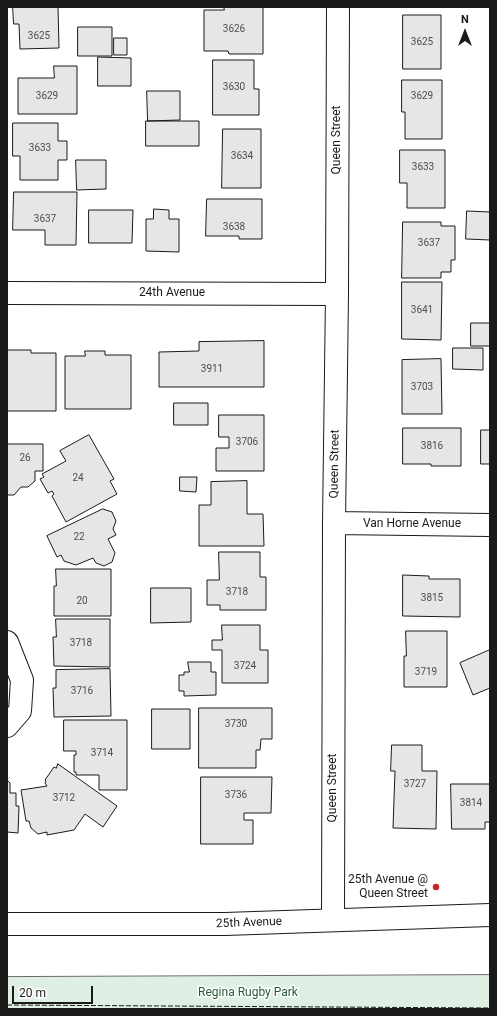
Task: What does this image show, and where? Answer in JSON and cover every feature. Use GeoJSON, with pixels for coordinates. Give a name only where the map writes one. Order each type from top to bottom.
{"type":"FeatureCollection","features":[{"type":"Feature","properties":{"kind":"street","name":"Queen Street"},"geometry":{"type":"LineString","coordinates":[[333,920],[338,7]]}},
{"type":"Feature","properties":{"kind":"street","name":"24th Avenue"},"geometry":{"type":"LineString","coordinates":[[7,293],[337,294]]}},
{"type":"Feature","properties":{"kind":"street","name":"Van Horne Avenue"},"geometry":{"type":"LineString","coordinates":[[334,523],[490,525]]}},
{"type":"Feature","properties":{"kind":"street"},"geometry":{"type":"LineString","coordinates":[[7,642],[22,680],[20,711],[7,726]]}},
{"type":"Feature","properties":{"kind":"street","name":"25th Avenue"},"geometry":{"type":"LineString","coordinates":[[7,924],[225,924],[490,915]]}},
{"type":"Feature","properties":{"kind":"green space","name":"Regina Rugby Park"},"geometry":{"type":"Polygon","coordinates":[[[490,975],[490,1009],[7,1009],[7,977],[490,975]]]}},
{"type":"Feature","properties":{"kind":"building"},"geometry":{"type":"Polygon","coordinates":[[[13,7],[58,7],[59,48],[20,49],[19,24],[14,24],[13,7]]]}},
{"type":"Feature","properties":{"kind":"building"},"geometry":{"type":"Polygon","coordinates":[[[224,7],[263,7],[263,54],[229,54],[228,51],[204,51],[204,10],[224,10],[224,7]]]}},
{"type":"Feature","properties":{"kind":"building"},"geometry":{"type":"Polygon","coordinates":[[[403,15],[441,15],[441,69],[403,69],[403,15]]]}},
{"type":"Feature","properties":{"kind":"building"},"geometry":{"type":"Polygon","coordinates":[[[78,27],[112,27],[112,56],[78,56],[78,27]]]}},
{"type":"Feature","properties":{"kind":"building"},"geometry":{"type":"Polygon","coordinates":[[[114,38],[127,38],[127,55],[114,55],[114,38]]]}},
{"type":"Feature","properties":{"kind":"building"},"geometry":{"type":"Polygon","coordinates":[[[98,57],[131,58],[131,86],[98,86],[98,57]]]}},
{"type":"Feature","properties":{"kind":"building"},"geometry":{"type":"Polygon","coordinates":[[[213,60],[254,60],[254,89],[259,89],[259,115],[213,115],[213,60]]]}},
{"type":"Feature","properties":{"kind":"building"},"geometry":{"type":"Polygon","coordinates":[[[54,66],[77,66],[77,114],[18,114],[18,78],[54,78],[54,66]]]}},
{"type":"Feature","properties":{"kind":"building"},"geometry":{"type":"Polygon","coordinates":[[[402,80],[442,80],[442,139],[405,139],[405,112],[402,112],[402,80]]]}},
{"type":"Feature","properties":{"kind":"building"},"geometry":{"type":"Polygon","coordinates":[[[147,91],[180,91],[180,120],[148,121],[147,91]]]}},
{"type":"Feature","properties":{"kind":"building"},"geometry":{"type":"Polygon","coordinates":[[[146,121],[199,121],[199,146],[146,146],[146,121]]]}},
{"type":"Feature","properties":{"kind":"building"},"geometry":{"type":"Polygon","coordinates":[[[13,123],[58,123],[58,141],[67,141],[67,160],[58,160],[58,180],[20,180],[20,156],[13,156],[13,123]]]}},
{"type":"Feature","properties":{"kind":"building"},"geometry":{"type":"Polygon","coordinates":[[[223,129],[261,129],[261,188],[222,188],[223,129]]]}},
{"type":"Feature","properties":{"kind":"building"},"geometry":{"type":"Polygon","coordinates":[[[400,150],[445,150],[445,208],[407,208],[407,183],[400,183],[400,150]]]}},
{"type":"Feature","properties":{"kind":"building"},"geometry":{"type":"Polygon","coordinates":[[[76,160],[106,160],[106,189],[77,190],[76,160]]]}},
{"type":"Feature","properties":{"kind":"building"},"geometry":{"type":"Polygon","coordinates":[[[14,192],[77,192],[76,245],[45,245],[45,230],[13,230],[14,192]]]}},
{"type":"Feature","properties":{"kind":"building"},"geometry":{"type":"Polygon","coordinates":[[[207,199],[262,199],[262,239],[239,239],[239,236],[206,236],[207,199]]]}},
{"type":"Feature","properties":{"kind":"building"},"geometry":{"type":"Polygon","coordinates":[[[154,209],[169,210],[169,219],[179,219],[179,252],[146,251],[146,219],[153,219],[154,209]]]}},
{"type":"Feature","properties":{"kind":"building"},"geometry":{"type":"Polygon","coordinates":[[[89,210],[133,210],[132,243],[89,243],[89,210]]]}},
{"type":"Feature","properties":{"kind":"building"},"geometry":{"type":"Polygon","coordinates":[[[467,211],[490,212],[490,240],[466,239],[467,211]]]}},
{"type":"Feature","properties":{"kind":"building"},"geometry":{"type":"Polygon","coordinates":[[[403,222],[441,222],[441,226],[455,226],[455,260],[451,260],[451,272],[441,272],[441,278],[402,278],[403,222]]]}},
{"type":"Feature","properties":{"kind":"building"},"geometry":{"type":"Polygon","coordinates":[[[402,282],[442,282],[441,340],[402,339],[402,282]]]}},
{"type":"Feature","properties":{"kind":"building"},"geometry":{"type":"Polygon","coordinates":[[[471,323],[490,323],[490,346],[471,346],[471,323]]]}},
{"type":"Feature","properties":{"kind":"building"},"geometry":{"type":"Polygon","coordinates":[[[264,341],[264,387],[159,387],[159,352],[199,351],[199,342],[264,341]]]}},
{"type":"Feature","properties":{"kind":"building"},"geometry":{"type":"Polygon","coordinates":[[[453,348],[483,348],[483,370],[453,369],[453,348]]]}},
{"type":"Feature","properties":{"kind":"building"},"geometry":{"type":"Polygon","coordinates":[[[7,350],[31,350],[31,353],[56,353],[56,411],[7,411],[7,350]]]}},
{"type":"Feature","properties":{"kind":"building"},"geometry":{"type":"Polygon","coordinates":[[[85,351],[105,351],[105,355],[131,355],[131,409],[65,409],[65,356],[85,356],[85,351]]]}},
{"type":"Feature","properties":{"kind":"building"},"geometry":{"type":"Polygon","coordinates":[[[441,359],[442,414],[402,414],[402,360],[441,359]]]}},
{"type":"Feature","properties":{"kind":"building"},"geometry":{"type":"Polygon","coordinates":[[[174,403],[208,403],[208,425],[174,425],[174,403]]]}},
{"type":"Feature","properties":{"kind":"building"},"geometry":{"type":"Polygon","coordinates":[[[219,415],[264,415],[264,471],[216,471],[216,448],[229,448],[229,437],[219,437],[219,415]]]}},
{"type":"Feature","properties":{"kind":"building"},"geometry":{"type":"Polygon","coordinates":[[[403,428],[461,428],[461,466],[403,464],[403,428]]]}},
{"type":"Feature","properties":{"kind":"building"},"geometry":{"type":"Polygon","coordinates":[[[481,430],[490,430],[490,464],[481,464],[481,430]]]}},
{"type":"Feature","properties":{"kind":"building"},"geometry":{"type":"Polygon","coordinates":[[[89,435],[114,479],[110,481],[117,494],[66,522],[52,496],[54,494],[52,491],[48,493],[40,479],[44,477],[42,474],[66,461],[60,451],[89,435]]]}},
{"type":"Feature","properties":{"kind":"building"},"geometry":{"type":"Polygon","coordinates":[[[7,444],[43,444],[43,471],[35,471],[35,481],[28,487],[21,487],[14,495],[7,495],[7,444]]]}},
{"type":"Feature","properties":{"kind":"building"},"geometry":{"type":"Polygon","coordinates":[[[180,477],[197,477],[196,492],[180,491],[180,477]]]}},
{"type":"Feature","properties":{"kind":"building"},"geometry":{"type":"Polygon","coordinates":[[[247,481],[247,514],[263,514],[264,546],[199,546],[199,505],[211,505],[211,482],[247,481]]]}},
{"type":"Feature","properties":{"kind":"building"},"geometry":{"type":"Polygon","coordinates":[[[103,509],[112,512],[116,521],[113,529],[116,535],[108,539],[115,553],[112,562],[104,566],[96,563],[93,558],[76,565],[64,561],[61,555],[57,557],[47,536],[103,509]]]}},
{"type":"Feature","properties":{"kind":"building"},"geometry":{"type":"Polygon","coordinates":[[[219,552],[260,552],[260,577],[266,577],[266,610],[220,610],[220,605],[207,605],[207,580],[219,580],[219,552]]]}},
{"type":"Feature","properties":{"kind":"building"},"geometry":{"type":"Polygon","coordinates":[[[56,569],[111,569],[111,616],[54,616],[54,586],[56,586],[56,569]]]}},
{"type":"Feature","properties":{"kind":"building"},"geometry":{"type":"Polygon","coordinates":[[[403,575],[429,576],[429,579],[460,579],[460,617],[403,616],[403,575]]]}},
{"type":"Feature","properties":{"kind":"building"},"geometry":{"type":"Polygon","coordinates":[[[151,588],[191,588],[191,622],[151,623],[151,588]]]}},
{"type":"Feature","properties":{"kind":"building"},"geometry":{"type":"Polygon","coordinates":[[[56,619],[110,619],[110,667],[54,666],[53,637],[56,637],[56,619]]]}},
{"type":"Feature","properties":{"kind":"building"},"geometry":{"type":"Polygon","coordinates":[[[222,625],[260,625],[260,650],[268,650],[268,683],[222,683],[222,650],[212,650],[212,640],[222,640],[222,625]]]}},
{"type":"Feature","properties":{"kind":"building"},"geometry":{"type":"Polygon","coordinates":[[[406,631],[447,631],[447,687],[404,687],[406,631]]]}},
{"type":"Feature","properties":{"kind":"building"},"geometry":{"type":"Polygon","coordinates":[[[490,650],[490,688],[473,695],[460,663],[490,650]]]}},
{"type":"Feature","properties":{"kind":"building"},"geometry":{"type":"Polygon","coordinates":[[[188,662],[211,662],[211,672],[216,672],[216,695],[184,696],[184,691],[179,691],[179,675],[184,675],[184,672],[189,672],[188,662]]]}},
{"type":"Feature","properties":{"kind":"building"},"geometry":{"type":"Polygon","coordinates":[[[110,669],[111,716],[54,717],[53,688],[56,688],[56,670],[110,669]]]}},
{"type":"Feature","properties":{"kind":"building"},"geometry":{"type":"Polygon","coordinates":[[[199,708],[272,708],[272,739],[261,739],[260,750],[256,750],[256,768],[199,768],[199,708]]]}},
{"type":"Feature","properties":{"kind":"building"},"geometry":{"type":"Polygon","coordinates":[[[152,709],[190,709],[190,749],[152,749],[152,709]]]}},
{"type":"Feature","properties":{"kind":"building"},"geometry":{"type":"Polygon","coordinates":[[[64,720],[127,720],[127,790],[99,790],[99,775],[76,775],[76,772],[74,772],[74,755],[76,755],[76,751],[64,751],[64,720]]]}},
{"type":"Feature","properties":{"kind":"building"},"geometry":{"type":"Polygon","coordinates":[[[392,745],[422,745],[422,771],[437,771],[436,829],[393,828],[395,771],[391,771],[392,745]]]}},
{"type":"Feature","properties":{"kind":"building"},"geometry":{"type":"Polygon","coordinates":[[[58,764],[117,806],[103,827],[85,814],[74,830],[47,835],[47,832],[38,834],[31,828],[29,821],[26,821],[21,790],[47,786],[45,780],[54,767],[56,768],[58,764]]]}},
{"type":"Feature","properties":{"kind":"building"},"geometry":{"type":"Polygon","coordinates":[[[201,777],[272,777],[271,813],[244,813],[244,820],[253,820],[253,844],[201,844],[201,777]]]}},
{"type":"Feature","properties":{"kind":"building"},"geometry":{"type":"Polygon","coordinates":[[[7,780],[10,783],[10,793],[16,793],[16,806],[19,806],[18,833],[7,832],[7,780]]]}},
{"type":"Feature","properties":{"kind":"building"},"geometry":{"type":"Polygon","coordinates":[[[451,784],[490,784],[490,822],[485,822],[485,829],[452,829],[451,784]]]}},
{"type":"Feature","properties":{"kind":"fence"},"geometry":{"type":"LineString","coordinates":[[7,1005],[490,1008]]}},
{"type":"Feature","properties":{"kind":"place","name":"25th Avenue @ Queen Street"},"geometry":{"type":"Point","coordinates":[436,887]}}]}
